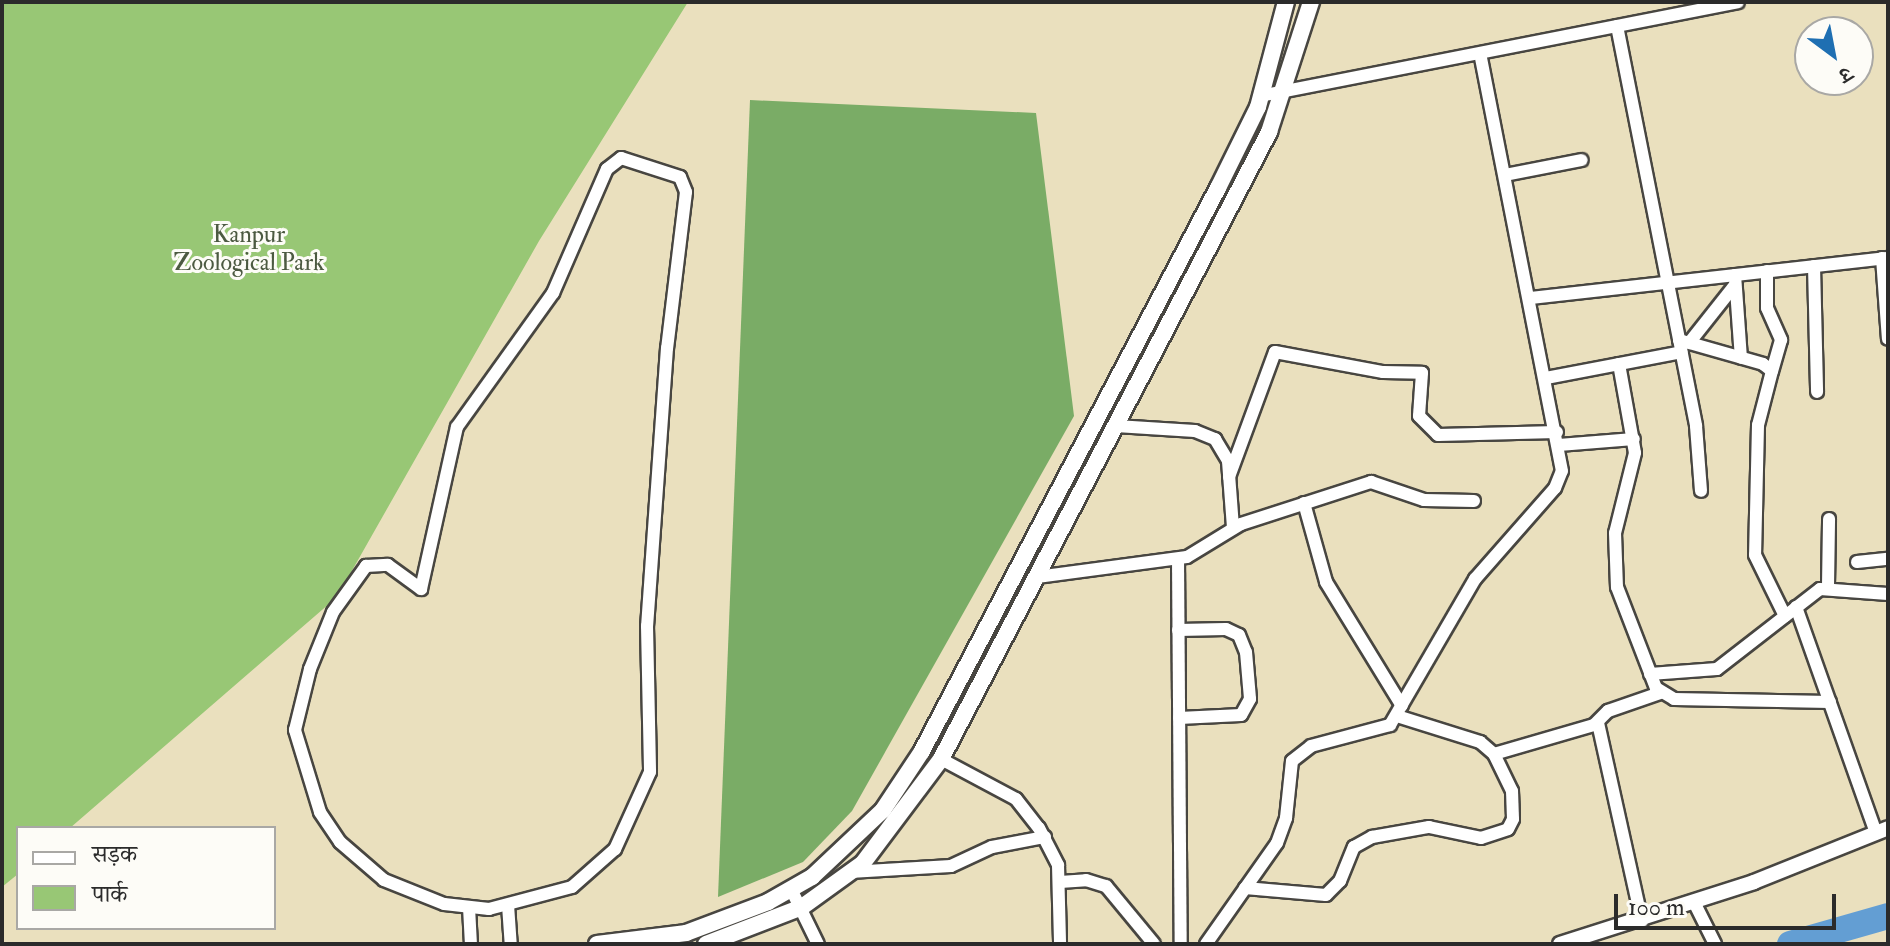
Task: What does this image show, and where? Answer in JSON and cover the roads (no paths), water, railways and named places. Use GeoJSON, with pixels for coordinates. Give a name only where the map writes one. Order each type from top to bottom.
{"type":"FeatureCollection","features":[{"type":"Feature","properties":{"kind":"main road"},"geometry":{"type":"LineString","coordinates":[[597,944],[686,933],[791,889],[812,877],[883,810],[922,751],[1188,248],[1260,96],[1286,2]]}},
{"type":"Feature","properties":{"kind":"main road"},"geometry":{"type":"LineString","coordinates":[[715,943],[802,907],[850,872],[896,824],[941,759],[1255,159],[1284,93],[1311,2]]}},
{"type":"Feature","properties":{"kind":"street"},"geometry":{"type":"LineString","coordinates":[[1260,96],[1738,2]]}},
{"type":"Feature","properties":{"kind":"street"},"geometry":{"type":"LineString","coordinates":[[1617,26],[1667,283],[1683,345],[1696,426],[1701,491]]}},
{"type":"Feature","properties":{"kind":"street"},"geometry":{"type":"LineString","coordinates":[[1206,944],[1283,830],[1290,769],[1300,752],[1380,730],[1400,711],[1475,579],[1555,488],[1562,471],[1558,438],[1480,54]]}},
{"type":"Feature","properties":{"kind":"street"},"geometry":{"type":"LineString","coordinates":[[629,159],[680,177],[686,192],[666,363],[647,626],[650,772],[615,849],[597,869],[572,887],[508,905],[469,907],[426,899],[362,864],[320,812],[295,730],[310,669],[333,612],[366,566],[388,565],[421,589],[457,427],[553,293],[607,169],[613,161],[629,159]]}},
{"type":"Feature","properties":{"kind":"street"},"geometry":{"type":"LineString","coordinates":[[1505,175],[1582,160]]}},
{"type":"Feature","properties":{"kind":"street"},"geometry":{"type":"LineString","coordinates":[[1530,298],[1667,283],[1735,280],[1767,271],[1885,258],[1888,339]]}},
{"type":"Feature","properties":{"kind":"street"},"geometry":{"type":"LineString","coordinates":[[1814,266],[1817,392]]}},
{"type":"Feature","properties":{"kind":"street"},"geometry":{"type":"LineString","coordinates":[[1767,271],[1767,308],[1781,340],[1758,425],[1755,555],[1785,616]]}},
{"type":"Feature","properties":{"kind":"street"},"geometry":{"type":"LineString","coordinates":[[1683,345],[1735,280]]}},
{"type":"Feature","properties":{"kind":"street"},"geometry":{"type":"LineString","coordinates":[[1735,280],[1741,358]]}},
{"type":"Feature","properties":{"kind":"street"},"geometry":{"type":"LineString","coordinates":[[1546,378],[1619,364],[1683,345],[1741,358],[1772,371]]}},
{"type":"Feature","properties":{"kind":"street"},"geometry":{"type":"LineString","coordinates":[[1229,477],[1275,352],[1383,372],[1422,373],[1419,416],[1438,435],[1634,439]]}},
{"type":"Feature","properties":{"kind":"street"},"geometry":{"type":"LineString","coordinates":[[1619,364],[1634,439],[1634,466],[1615,533],[1619,600],[1660,693],[1674,699],[1830,702]]}},
{"type":"Feature","properties":{"kind":"street"},"geometry":{"type":"LineString","coordinates":[[1116,426],[1207,435],[1223,449],[1233,527]]}},
{"type":"Feature","properties":{"kind":"street"},"geometry":{"type":"LineString","coordinates":[[1037,577],[1178,559],[1233,527],[1371,482],[1424,500],[1474,501]]}},
{"type":"Feature","properties":{"kind":"street"},"geometry":{"type":"LineString","coordinates":[[1245,888],[1326,895],[1335,889],[1354,847],[1372,837],[1429,827],[1481,838],[1508,829],[1513,819],[1512,791],[1494,754],[1480,742],[1400,711],[1326,582],[1304,503]]}},
{"type":"Feature","properties":{"kind":"street"},"geometry":{"type":"LineString","coordinates":[[1828,586],[1829,519]]}},
{"type":"Feature","properties":{"kind":"street"},"geometry":{"type":"LineString","coordinates":[[1178,559],[1181,944]]}},
{"type":"Feature","properties":{"kind":"street"},"geometry":{"type":"LineString","coordinates":[[1857,562],[1888,559]]}},
{"type":"Feature","properties":{"kind":"street"},"geometry":{"type":"LineString","coordinates":[[1650,674],[1717,669],[1828,586],[1888,594]]}},
{"type":"Feature","properties":{"kind":"street"},"geometry":{"type":"LineString","coordinates":[[1560,944],[1695,904],[1882,830],[1830,702],[1796,607]]}},
{"type":"Feature","properties":{"kind":"street"},"geometry":{"type":"LineString","coordinates":[[1178,630],[1226,629],[1239,635],[1246,652],[1250,699],[1241,715],[1179,718]]}},
{"type":"Feature","properties":{"kind":"street"},"geometry":{"type":"LineString","coordinates":[[1494,754],[1598,723],[1608,711],[1660,693]]}},
{"type":"Feature","properties":{"kind":"street"},"geometry":{"type":"LineString","coordinates":[[1598,723],[1642,921]]}},
{"type":"Feature","properties":{"kind":"street"},"geometry":{"type":"LineString","coordinates":[[941,759],[1016,799],[1045,837],[1060,882],[1060,944]]}},
{"type":"Feature","properties":{"kind":"street"},"geometry":{"type":"LineString","coordinates":[[850,872],[951,866],[998,845],[1045,837]]}},
{"type":"Feature","properties":{"kind":"street"},"geometry":{"type":"LineString","coordinates":[[1060,882],[1086,880],[1106,886],[1154,944]]}},
{"type":"Feature","properties":{"kind":"street"},"geometry":{"type":"LineString","coordinates":[[791,889],[818,944]]}},
{"type":"Feature","properties":{"kind":"street"},"geometry":{"type":"LineString","coordinates":[[1695,904],[1715,944]]}},
{"type":"Feature","properties":{"kind":"street"},"geometry":{"type":"LineString","coordinates":[[508,905],[510,938]]}},
{"type":"Feature","properties":{"kind":"street"},"geometry":{"type":"LineString","coordinates":[[469,907],[471,941]]}},
{"type":"Feature","properties":{"kind":"waterway"},"geometry":{"type":"LineString","coordinates":[[1790,944],[1888,916]]}},
{"type":"Feature","properties":{"kind":"park label","name":"Kanpur Zoological Park"},"geometry":{"type":"Point","coordinates":[249,249]}}]}
